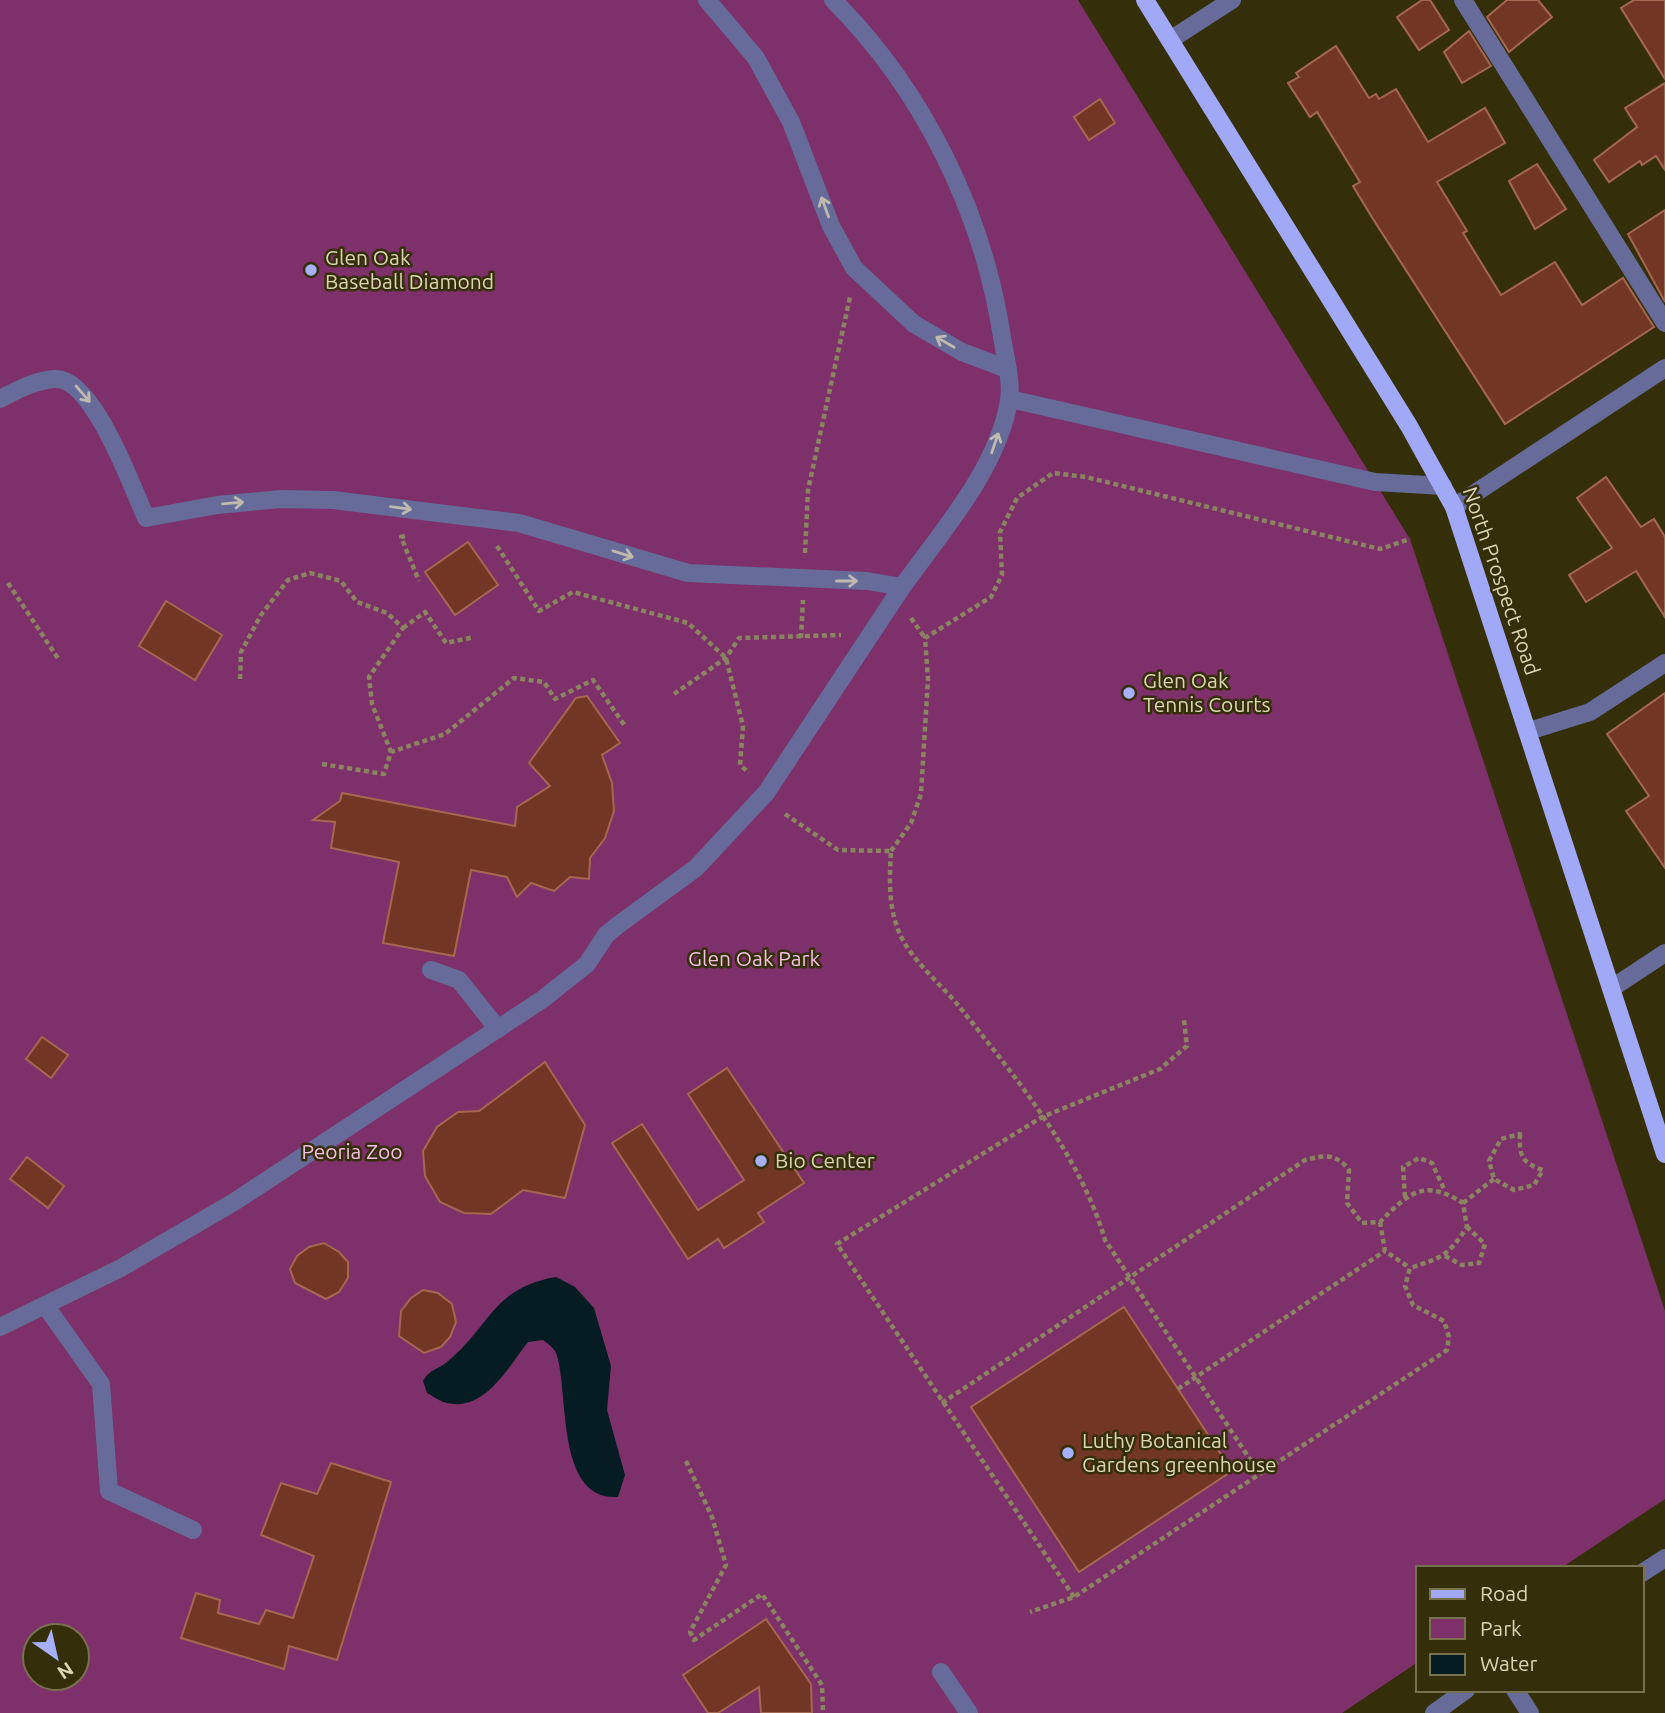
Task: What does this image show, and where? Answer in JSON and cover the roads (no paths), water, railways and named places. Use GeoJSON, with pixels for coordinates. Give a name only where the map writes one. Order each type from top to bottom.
{"type":"FeatureCollection","features":[{"type":"Feature","properties":{"kind":"main road","name":"North Prospect Road"},"geometry":{"type":"LineString","coordinates":[[1145,0],[1454,508],[1665,1154]]}},
{"type":"Feature","properties":{"kind":"street"},"geometry":{"type":"LineString","coordinates":[[707,0],[756,58],[790,122],[831,226],[854,268],[914,324],[962,352],[1007,369]]}},
{"type":"Feature","properties":{"kind":"street"},"geometry":{"type":"LineString","coordinates":[[0,1327],[118,1269],[234,1202],[498,1029],[587,964],[606,935],[696,868],[766,793],[902,587],[986,468],[1010,400],[994,283],[969,210],[925,118],[887,62],[833,0]]}},
{"type":"Feature","properties":{"kind":"street"},"geometry":{"type":"LineString","coordinates":[[1170,40],[1232,0]]}},
{"type":"Feature","properties":{"kind":"street"},"geometry":{"type":"LineString","coordinates":[[1463,0],[1665,323]]}},
{"type":"Feature","properties":{"kind":"street"},"geometry":{"type":"LineString","coordinates":[[1454,508],[1665,368]]}},
{"type":"Feature","properties":{"kind":"street"},"geometry":{"type":"LineString","coordinates":[[0,399],[28,385],[57,378],[74,383],[95,409],[146,518],[217,505],[281,499],[333,500],[519,523],[688,573],[804,581],[867,581],[902,587]]}},
{"type":"Feature","properties":{"kind":"street"},"geometry":{"type":"LineString","coordinates":[[1010,400],[1375,482],[1443,486]]}},
{"type":"Feature","properties":{"kind":"street"},"geometry":{"type":"LineString","coordinates":[[1529,731],[1590,712],[1665,663]]}},
{"type":"Feature","properties":{"kind":"street"},"geometry":{"type":"LineString","coordinates":[[1612,988],[1665,953]]}},
{"type":"Feature","properties":{"kind":"street"},"geometry":{"type":"LineString","coordinates":[[431,970],[459,979],[498,1029]]}},
{"type":"Feature","properties":{"kind":"street"},"geometry":{"type":"LineString","coordinates":[[45,1305],[101,1384],[109,1491],[193,1530]]}},
{"type":"Feature","properties":{"kind":"street"},"geometry":{"type":"LineString","coordinates":[[1644,1572],[1665,1558]]}},
{"type":"Feature","properties":{"kind":"street"},"geometry":{"type":"LineString","coordinates":[[942,1672],[969,1713]]}},
{"type":"Feature","properties":{"kind":"street"},"geometry":{"type":"LineString","coordinates":[[1434,1713],[1463,1692]]}},
{"type":"Feature","properties":{"kind":"street"},"geometry":{"type":"LineString","coordinates":[[1516,1692],[1530,1713]]}},
{"type":"Feature","properties":{"kind":"water"},"geometry":{"type":"Polygon","coordinates":[[[556,1277],[575,1287],[594,1308],[611,1366],[607,1410],[625,1475],[618,1497],[598,1494],[584,1482],[575,1465],[565,1419],[557,1356],[543,1340],[528,1342],[495,1385],[473,1401],[461,1404],[442,1401],[427,1393],[423,1381],[428,1374],[462,1348],[505,1299],[535,1282],[556,1277]]]}},
{"type":"Feature","properties":{"kind":"place","name":"Glen Oak Baseball Diamond"},"geometry":{"type":"Point","coordinates":[311,270]}},
{"type":"Feature","properties":{"kind":"place","name":"Glen Oak Tennis Courts"},"geometry":{"type":"Point","coordinates":[1129,693]}},
{"type":"Feature","properties":{"kind":"place","name":"Bio Center"},"geometry":{"type":"Point","coordinates":[761,1161]}},
{"type":"Feature","properties":{"kind":"place","name":"Luthy Botanical Gardens greenhouse"},"geometry":{"type":"Point","coordinates":[1068,1453]}},
{"type":"Feature","properties":{"kind":"park label","name":"Glen Oak Park"},"geometry":{"type":"Point","coordinates":[754,959]}},
{"type":"Feature","properties":{"kind":"park label","name":"Peoria Zoo"},"geometry":{"type":"Point","coordinates":[352,1152]}}]}
